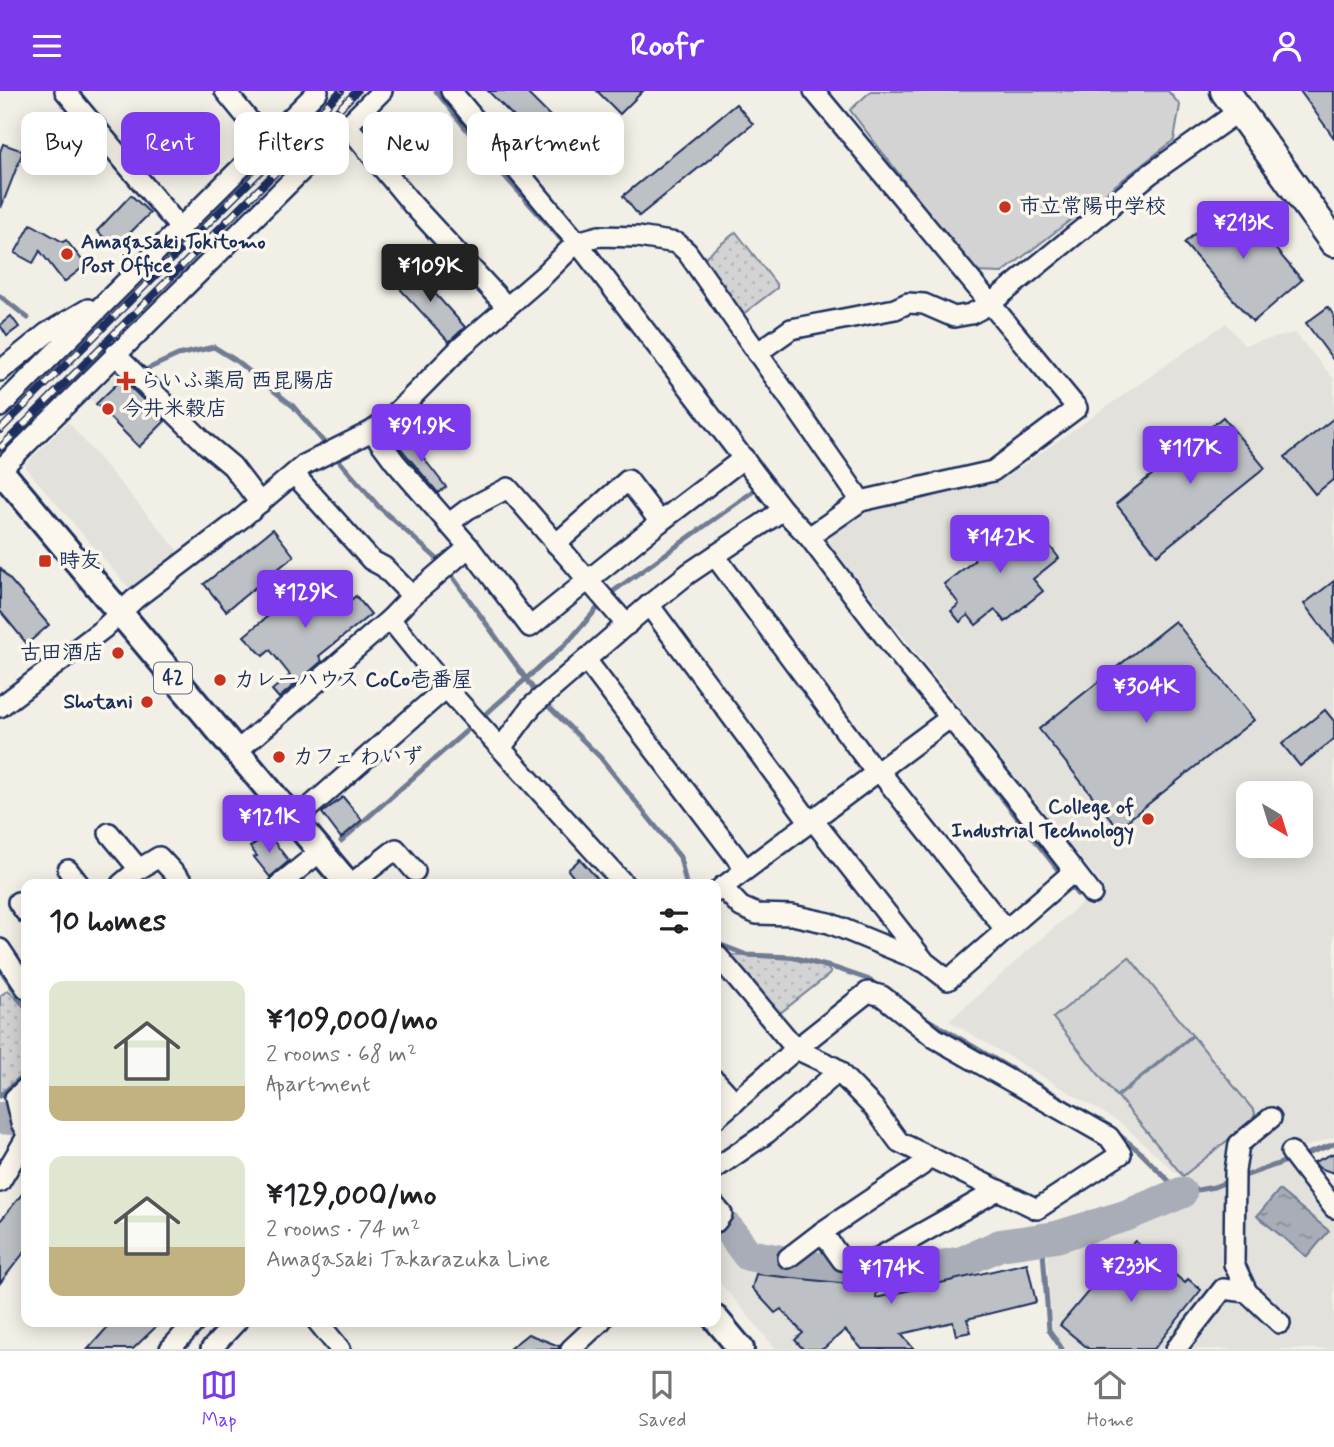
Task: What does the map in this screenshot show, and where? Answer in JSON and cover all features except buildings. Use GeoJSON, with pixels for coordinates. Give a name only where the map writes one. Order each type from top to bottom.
{"type":"FeatureCollection","features":[{"type":"Feature","properties":{"kind":"highway"},"geometry":{"type":"LineString","coordinates":[[1233,98],[1334,242]]}},
{"type":"Feature","properties":{"kind":"main road","name":"42"},"geometry":{"type":"LineString","coordinates":[[0,470],[346,879]]}},
{"type":"Feature","properties":{"kind":"main road"},"geometry":{"type":"LineString","coordinates":[[721,1325],[741,1349]]}},
{"type":"Feature","properties":{"kind":"street"},"geometry":{"type":"LineString","coordinates":[[65,91],[180,228]]}},
{"type":"Feature","properties":{"kind":"street"},"geometry":{"type":"LineString","coordinates":[[225,91],[242,112]]}},
{"type":"Feature","properties":{"kind":"street"},"geometry":{"type":"LineString","coordinates":[[296,112],[318,91]]}},
{"type":"Feature","properties":{"kind":"street"},"geometry":{"type":"LineString","coordinates":[[349,123],[382,91]]}},
{"type":"Feature","properties":{"kind":"street"},"geometry":{"type":"LineString","coordinates":[[451,91],[577,242],[783,510],[809,537],[896,651],[1092,894]]}},
{"type":"Feature","properties":{"kind":"street"},"geometry":{"type":"LineString","coordinates":[[809,537],[861,501],[993,471],[1077,408],[814,91]]}},
{"type":"Feature","properties":{"kind":"street"},"geometry":{"type":"LineString","coordinates":[[757,353],[790,329],[895,309],[908,303],[924,304],[954,317],[971,314],[990,304],[1150,174],[1233,98]]}},
{"type":"Feature","properties":{"kind":"street"},"geometry":{"type":"LineString","coordinates":[[349,127],[412,204],[507,307]]}},
{"type":"Feature","properties":{"kind":"street"},"geometry":{"type":"LineString","coordinates":[[0,407],[234,173]]}},
{"type":"Feature","properties":{"kind":"street"},"geometry":{"type":"LineString","coordinates":[[0,470],[297,175]]}},
{"type":"Feature","properties":{"kind":"street"},"geometry":{"type":"LineString","coordinates":[[0,707],[260,503],[304,465],[372,431],[393,416],[461,347],[577,242],[599,236],[638,237],[677,243],[687,252],[861,501]]}},
{"type":"Feature","properties":{"kind":"street"},"geometry":{"type":"LineString","coordinates":[[0,371],[47,333],[110,297]]}},
{"type":"Feature","properties":{"kind":"street"},"geometry":{"type":"LineString","coordinates":[[116,354],[206,445],[232,466],[260,503]]}},
{"type":"Feature","properties":{"kind":"street"},"geometry":{"type":"LineString","coordinates":[[372,431],[395,462],[469,547],[530,628],[660,522],[744,458]]}},
{"type":"Feature","properties":{"kind":"street"},"geometry":{"type":"LineString","coordinates":[[294,474],[371,560],[384,567],[412,596]]}},
{"type":"Feature","properties":{"kind":"street"},"geometry":{"type":"LineString","coordinates":[[556,544],[628,480],[660,522]]}},
{"type":"Feature","properties":{"kind":"street"},"geometry":{"type":"LineString","coordinates":[[449,524],[468,509],[508,488],[627,625]]}},
{"type":"Feature","properties":{"kind":"street"},"geometry":{"type":"LineString","coordinates":[[501,748],[532,706],[649,605],[783,510]]}},
{"type":"Feature","properties":{"kind":"street"},"geometry":{"type":"LineString","coordinates":[[236,752],[469,547]]}},
{"type":"Feature","properties":{"kind":"street"},"geometry":{"type":"LineString","coordinates":[[715,556],[879,773],[1005,929]]}},
{"type":"Feature","properties":{"kind":"street"},"geometry":{"type":"LineString","coordinates":[[649,605],[812,821],[925,962],[948,981],[1073,872]]}},
{"type":"Feature","properties":{"kind":"street"},"geometry":{"type":"LineString","coordinates":[[390,619],[446,688],[619,879]]}},
{"type":"Feature","properties":{"kind":"street"},"geometry":{"type":"LineString","coordinates":[[586,660],[745,869]]}},
{"type":"Feature","properties":{"kind":"street"},"geometry":{"type":"LineString","coordinates":[[296,819],[446,688]]}},
{"type":"Feature","properties":{"kind":"street"},"geometry":{"type":"LineString","coordinates":[[721,887],[879,773],[951,717]]}},
{"type":"Feature","properties":{"kind":"street"},"geometry":{"type":"LineString","coordinates":[[110,833],[139,869]]}},
{"type":"Feature","properties":{"kind":"street"},"geometry":{"type":"LineString","coordinates":[[357,879],[396,849],[415,871]]}},
{"type":"Feature","properties":{"kind":"street"},"geometry":{"type":"LineString","coordinates":[[286,879],[321,851]]}},
{"type":"Feature","properties":{"kind":"street"},"geometry":{"type":"LineString","coordinates":[[127,879],[159,857],[179,879]]}},
{"type":"Feature","properties":{"kind":"street"},"geometry":{"type":"LineString","coordinates":[[721,891],[741,907],[757,914],[792,915],[830,923],[925,962]]}},
{"type":"Feature","properties":{"kind":"street"},"geometry":{"type":"LineString","coordinates":[[0,949],[21,980]]}},
{"type":"Feature","properties":{"kind":"street"},"geometry":{"type":"LineString","coordinates":[[721,960],[796,1049],[839,1071],[874,1108],[899,1142],[926,1156],[1037,1209],[1121,1154],[1109,1137],[935,1038],[882,996],[868,992],[796,1049],[721,1114]]}},
{"type":"Feature","properties":{"kind":"street"},"geometry":{"type":"LineString","coordinates":[[721,1165],[767,1133],[839,1071]]}},
{"type":"Feature","properties":{"kind":"street"},"geometry":{"type":"LineString","coordinates":[[721,1086],[735,1102]]}},
{"type":"Feature","properties":{"kind":"street"},"geometry":{"type":"LineString","coordinates":[[21,1093],[15,1098],[21,1123]]}},
{"type":"Feature","properties":{"kind":"street"},"geometry":{"type":"LineString","coordinates":[[1271,1118],[1239,1144],[1235,1171],[1234,1264],[1247,1292],[1280,1323]]}},
{"type":"Feature","properties":{"kind":"street"},"geometry":{"type":"LineString","coordinates":[[0,1182],[21,1147]]}},
{"type":"Feature","properties":{"kind":"street"},"geometry":{"type":"LineString","coordinates":[[788,1258],[922,1165],[926,1156]]}},
{"type":"Feature","properties":{"kind":"street"},"geometry":{"type":"LineString","coordinates":[[1295,1158],[1334,1209]]}},
{"type":"Feature","properties":{"kind":"street"},"geometry":{"type":"LineString","coordinates":[[822,1232],[842,1260],[869,1263],[998,1190]]}},
{"type":"Feature","properties":{"kind":"street"},"geometry":{"type":"LineString","coordinates":[[1176,1349],[1223,1289],[1247,1292]]}},
{"type":"Feature","properties":{"kind":"street"},"geometry":{"type":"LineString","coordinates":[[170,1349],[190,1327]]}},
{"type":"Feature","properties":{"kind":"street"},"geometry":{"type":"LineString","coordinates":[[204,1347],[229,1327]]}},
{"type":"Feature","properties":{"kind":"street"},"geometry":{"type":"LineString","coordinates":[[322,1327],[340,1349]]}},
{"type":"Feature","properties":{"kind":"street"},"geometry":{"type":"LineString","coordinates":[[571,1349],[589,1327]]}},
{"type":"Feature","properties":{"kind":"shaded area","name":"市立常陽中学校"},"geometry":{"type":"Polygon","coordinates":[[[871,91],[1168,91],[1180,105],[1174,140],[1002,273],[974,272],[850,110],[871,91]]]}},
{"type":"Feature","properties":{"kind":"shaded area"},"geometry":{"type":"Polygon","coordinates":[[[736,232],[777,285],[777,288],[738,318],[704,267],[706,256],[736,232]]]}},
{"type":"Feature","properties":{"kind":"shaded area","name":"College of Industrial Technology"},"geometry":{"type":"Polygon","coordinates":[[[1226,323],[1244,345],[1295,333],[1334,379],[1334,1137],[1285,1154],[1334,1216],[1334,1349],[1066,1349],[1053,1332],[1046,1246],[1190,1200],[1186,1182],[1121,1123],[949,1021],[1102,885],[829,544],[831,534],[873,509],[1008,476],[1226,323]]]}},
{"type":"Feature","properties":{"kind":"shaded area"},"geometry":{"type":"Polygon","coordinates":[[[122,368],[171,419],[140,448],[90,399],[122,368]]]}},
{"type":"Feature","properties":{"kind":"shaded area"},"geometry":{"type":"Polygon","coordinates":[[[68,422],[182,555],[133,593],[26,468],[26,464],[68,422]]]}},
{"type":"Feature","properties":{"kind":"shaded area"},"geometry":{"type":"Polygon","coordinates":[[[721,951],[730,955],[793,959],[827,968],[831,973],[775,1017],[721,951]]]}},
{"type":"Feature","properties":{"kind":"shaded area"},"geometry":{"type":"Polygon","coordinates":[[[1129,957],[1192,1035],[1116,1096],[1053,1018],[1129,957]]]}},
{"type":"Feature","properties":{"kind":"shaded area"},"geometry":{"type":"Polygon","coordinates":[[[8,990],[21,1004],[21,1075],[0,1094],[0,996],[8,990]]]}},
{"type":"Feature","properties":{"kind":"shaded area"},"geometry":{"type":"Polygon","coordinates":[[[1193,1036],[1255,1112],[1254,1119],[1183,1176],[1118,1097],[1193,1036]]]}},
{"type":"Feature","properties":{"kind":"shaded area"},"geometry":{"type":"Polygon","coordinates":[[[721,1229],[749,1263],[896,1283],[897,1286],[825,1349],[776,1349],[721,1284],[721,1229]]]}},
{"type":"Feature","properties":{"kind":"water"},"geometry":{"type":"Polygon","coordinates":[[[1279,1190],[1329,1231],[1307,1257],[1257,1216],[1279,1190]]]}},
{"type":"Feature","properties":{"kind":"waterway"},"geometry":{"type":"LineString","coordinates":[[436,91],[493,163],[567,246]]}},
{"type":"Feature","properties":{"kind":"waterway"},"geometry":{"type":"LineString","coordinates":[[0,296],[28,318]]}},
{"type":"Feature","properties":{"kind":"waterway"},"geometry":{"type":"LineString","coordinates":[[145,370],[178,355],[214,347],[235,360],[293,406],[328,447]]}},
{"type":"Feature","properties":{"kind":"waterway"},"geometry":{"type":"LineString","coordinates":[[334,455],[379,507],[435,557],[452,576],[537,694]]}},
{"type":"Feature","properties":{"kind":"waterway"},"geometry":{"type":"LineString","coordinates":[[608,595],[758,488]]}},
{"type":"Feature","properties":{"kind":"waterway"},"geometry":{"type":"LineString","coordinates":[[480,719],[567,643],[602,603]]}},
{"type":"Feature","properties":{"kind":"waterway"},"geometry":{"type":"LineString","coordinates":[[544,702],[600,757],[680,857],[685,879]]}},
{"type":"Feature","properties":{"kind":"waterway"},"geometry":{"type":"LineString","coordinates":[[341,841],[473,725]]}},
{"type":"Feature","properties":{"kind":"waterway"},"geometry":{"type":"LineString","coordinates":[[954,737],[1062,875]]}},
{"type":"Feature","properties":{"kind":"waterway"},"geometry":{"type":"LineString","coordinates":[[1069,883],[1077,894]]}},
{"type":"Feature","properties":{"kind":"waterway"},"geometry":{"type":"LineString","coordinates":[[721,945],[747,955],[792,957],[838,969],[867,979],[880,987]]}},
{"type":"Feature","properties":{"kind":"waterway"},"geometry":{"type":"LineString","coordinates":[[0,969],[21,1000]]}},
{"type":"Feature","properties":{"kind":"waterway"},"geometry":{"type":"LineString","coordinates":[[925,1018],[1108,1126],[1139,1151],[1181,1193],[1214,1187],[1229,1181]]}},
{"type":"Feature","properties":{"kind":"waterway"},"geometry":{"type":"LineString","coordinates":[[0,1096],[21,1078]]}},
{"type":"Feature","properties":{"kind":"waterway"},"geometry":{"type":"LineString","coordinates":[[0,1118],[21,1120]]}},
{"type":"Feature","properties":{"kind":"waterway"},"geometry":{"type":"LineString","coordinates":[[1301,1156],[1334,1144]]}},
{"type":"Feature","properties":{"kind":"waterway"},"geometry":{"type":"LineString","coordinates":[[1239,1178],[1292,1159]]}},
{"type":"Feature","properties":{"kind":"waterway"},"geometry":{"type":"LineString","coordinates":[[721,1223],[748,1255],[863,1276],[901,1274],[962,1262],[1000,1245],[1056,1237],[1125,1216],[1181,1193]]}},
{"type":"Feature","properties":{"kind":"waterway"},"geometry":{"type":"LineString","coordinates":[[1042,1239],[1049,1330],[1062,1349]]}},
{"type":"Feature","properties":{"kind":"railway"},"geometry":{"type":"LineString","coordinates":[[0,430],[341,91]]}},
{"type":"Feature","properties":{"kind":"railway"},"geometry":{"type":"LineString","coordinates":[[0,448],[357,91]]}},
{"type":"Feature","properties":{"kind":"place","name":"市立常陽中学校"},"geometry":{"type":"Point","coordinates":[1005,207]}},
{"type":"Feature","properties":{"kind":"place","name":"Amagasaki Tokitomo Post Office"},"geometry":{"type":"Point","coordinates":[67,254]}},
{"type":"Feature","properties":{"kind":"place","name":"らいふ薬局 西昆陽店"},"geometry":{"type":"Point","coordinates":[126,381]}},
{"type":"Feature","properties":{"kind":"place","name":"今井米穀店"},"geometry":{"type":"Point","coordinates":[108,409]}},
{"type":"Feature","properties":{"kind":"place","name":"時友"},"geometry":{"type":"Point","coordinates":[45,561]}},
{"type":"Feature","properties":{"kind":"place","name":"古田酒店"},"geometry":{"type":"Point","coordinates":[118,653]}},
{"type":"Feature","properties":{"kind":"place","name":"カレーハウス CoCo壱番屋"},"geometry":{"type":"Point","coordinates":[220,680]}},
{"type":"Feature","properties":{"kind":"place","name":"Shotani"},"geometry":{"type":"Point","coordinates":[147,702]}},
{"type":"Feature","properties":{"kind":"place","name":"カフェ わいず"},"geometry":{"type":"Point","coordinates":[279,757]}},
{"type":"Feature","properties":{"kind":"place","name":"College of Industrial Technology"},"geometry":{"type":"Point","coordinates":[1148,819]}}]}
